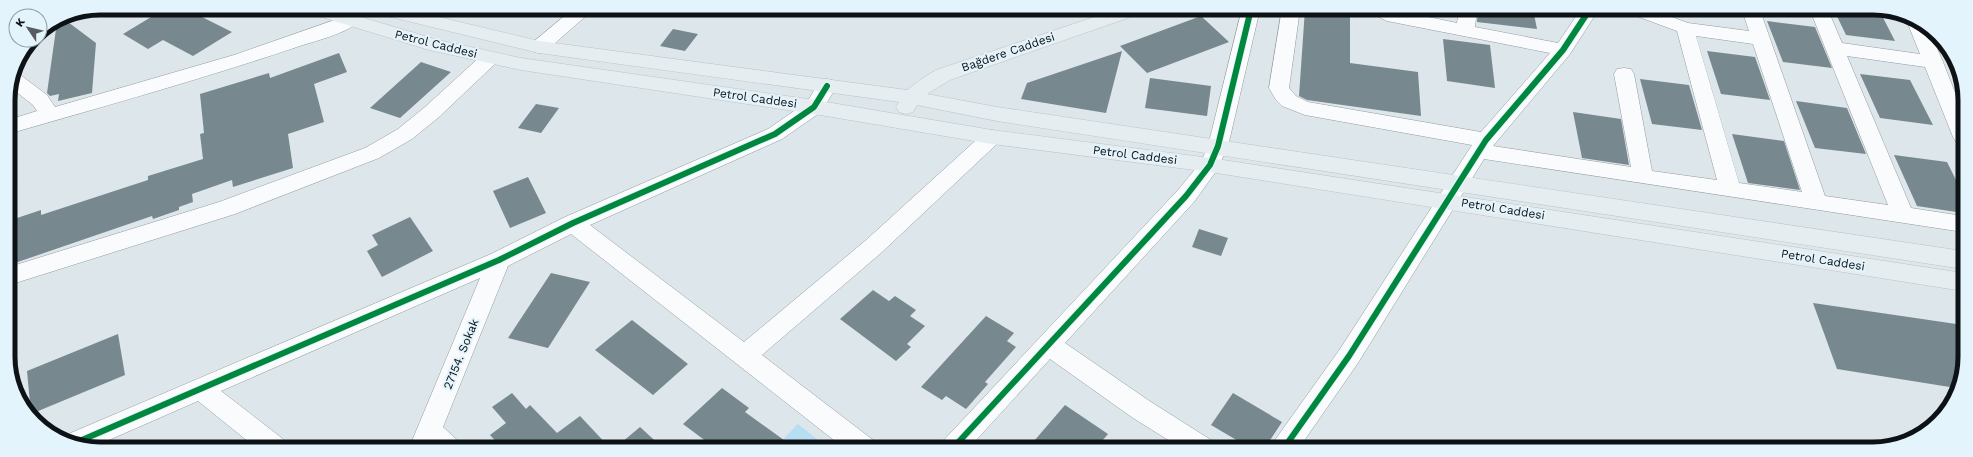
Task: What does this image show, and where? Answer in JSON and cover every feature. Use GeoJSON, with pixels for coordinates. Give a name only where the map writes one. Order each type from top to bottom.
{"type":"FeatureCollection","features":[{"type":"Feature","properties":{"kind":"main road","name":"Petrol Caddesi"},"geometry":{"type":"LineString","coordinates":[[331,15],[436,46],[521,64],[814,107],[992,137],[1214,156],[1452,192],[1958,281]]}},
{"type":"Feature","properties":{"kind":"main road"},"geometry":{"type":"LineString","coordinates":[[407,15],[539,47],[910,97],[1214,156]]}},
{"type":"Feature","properties":{"kind":"main road","name":"Bağdere Caddesi"},"geometry":{"type":"LineString","coordinates":[[900,121],[910,97],[924,85],[943,75],[1118,15]]}},
{"type":"Feature","properties":{"kind":"main road"},"geometry":{"type":"LineString","coordinates":[[1452,192],[1958,259]]}},
{"type":"Feature","properties":{"kind":"street"},"geometry":{"type":"LineString","coordinates":[[539,47],[578,15]]}},
{"type":"Feature","properties":{"kind":"street"},"geometry":{"type":"LineString","coordinates":[[959,442],[1186,196],[1214,156],[1249,15]]}},
{"type":"Feature","properties":{"kind":"street"},"geometry":{"type":"LineString","coordinates":[[1290,15],[1279,88],[1281,94],[1291,102],[1305,108],[1643,177],[1958,223]]}},
{"type":"Feature","properties":{"kind":"street"},"geometry":{"type":"LineString","coordinates":[[1387,15],[1563,50]]}},
{"type":"Feature","properties":{"kind":"street"},"geometry":{"type":"LineString","coordinates":[[1465,31],[1467,15]]}},
{"type":"Feature","properties":{"kind":"street"},"geometry":{"type":"LineString","coordinates":[[1288,442],[1349,356],[1482,145],[1563,50],[1586,15]]}},
{"type":"Feature","properties":{"kind":"street"},"geometry":{"type":"LineString","coordinates":[[1648,15],[1685,28],[1760,39]]}},
{"type":"Feature","properties":{"kind":"street"},"geometry":{"type":"LineString","coordinates":[[1753,15],[1816,202]]}},
{"type":"Feature","properties":{"kind":"street"},"geometry":{"type":"LineString","coordinates":[[1821,15],[1903,214]]}},
{"type":"Feature","properties":{"kind":"street"},"geometry":{"type":"LineString","coordinates":[[15,125],[241,59],[325,31],[349,21]]}},
{"type":"Feature","properties":{"kind":"street"},"geometry":{"type":"LineString","coordinates":[[1685,28],[1730,189]]}},
{"type":"Feature","properties":{"kind":"street"},"geometry":{"type":"LineString","coordinates":[[1919,29],[1958,124]]}},
{"type":"Feature","properties":{"kind":"street"},"geometry":{"type":"LineString","coordinates":[[1835,48],[1933,62]]}},
{"type":"Feature","properties":{"kind":"street"},"geometry":{"type":"LineString","coordinates":[[15,274],[226,208],[372,153],[405,134],[432,112],[490,58]]}},
{"type":"Feature","properties":{"kind":"street"},"geometry":{"type":"LineString","coordinates":[[1624,74],[1643,177]]}},
{"type":"Feature","properties":{"kind":"street"},"geometry":{"type":"LineString","coordinates":[[17,83],[40,100],[50,115]]}},
{"type":"Feature","properties":{"kind":"street"},"geometry":{"type":"LineString","coordinates":[[83,440],[499,260],[573,223],[775,134],[814,107],[828,86]]}},
{"type":"Feature","properties":{"kind":"street"},"geometry":{"type":"LineString","coordinates":[[745,355],[873,247],[992,137]]}},
{"type":"Feature","properties":{"kind":"street"},"geometry":{"type":"LineString","coordinates":[[573,223],[856,442]]}},
{"type":"Feature","properties":{"kind":"street","name":"27154. Sokak"},"geometry":{"type":"LineString","coordinates":[[426,439],[499,260]]}},
{"type":"Feature","properties":{"kind":"street"},"geometry":{"type":"LineString","coordinates":[[1049,345],[1142,410],[1193,442]]}},
{"type":"Feature","properties":{"kind":"street"},"geometry":{"type":"LineString","coordinates":[[200,389],[268,442]]}},
{"type":"Feature","properties":{"kind":"shaded area"},"geometry":{"type":"Polygon","coordinates":[[[798,424],[820,442],[781,442],[798,424]]]}},
{"type":"Feature","properties":{"kind":"building"},"geometry":{"type":"Polygon","coordinates":[[[154,15],[205,15],[202,17],[232,32],[193,56],[163,40],[148,49],[123,34],[154,15]]]}},
{"type":"Feature","properties":{"kind":"building"},"geometry":{"type":"Polygon","coordinates":[[[1305,15],[1350,15],[1350,63],[1418,72],[1421,116],[1307,100],[1299,96],[1305,15]]]}},
{"type":"Feature","properties":{"kind":"building"},"geometry":{"type":"Polygon","coordinates":[[[1478,15],[1534,15],[1537,29],[1477,22],[1478,15]]]}},
{"type":"Feature","properties":{"kind":"building"},"geometry":{"type":"Polygon","coordinates":[[[1836,15],[1882,16],[1895,41],[1846,35],[1836,15]]]}},
{"type":"Feature","properties":{"kind":"building"},"geometry":{"type":"Polygon","coordinates":[[[1201,16],[1229,42],[1147,73],[1120,46],[1201,16]]]}},
{"type":"Feature","properties":{"kind":"building"},"geometry":{"type":"Polygon","coordinates":[[[1767,21],[1815,27],[1832,68],[1783,62],[1767,21]]]}},
{"type":"Feature","properties":{"kind":"building"},"geometry":{"type":"Polygon","coordinates":[[[68,22],[96,43],[92,93],[58,101],[59,94],[50,96],[47,93],[56,29],[68,22]]]}},
{"type":"Feature","properties":{"kind":"building"},"geometry":{"type":"Polygon","coordinates":[[[673,29],[698,34],[685,51],[660,46],[673,29]]]}},
{"type":"Feature","properties":{"kind":"building"},"geometry":{"type":"Polygon","coordinates":[[[1443,39],[1490,45],[1495,88],[1447,81],[1443,39]]]}},
{"type":"Feature","properties":{"kind":"building"},"geometry":{"type":"Polygon","coordinates":[[[1122,51],[1106,113],[1021,99],[1027,83],[1122,51]]]}},
{"type":"Feature","properties":{"kind":"building"},"geometry":{"type":"Polygon","coordinates":[[[1707,51],[1755,57],[1770,100],[1721,94],[1707,51]]]}},
{"type":"Feature","properties":{"kind":"building"},"geometry":{"type":"Polygon","coordinates":[[[339,53],[347,72],[314,84],[324,122],[288,134],[293,168],[233,187],[232,180],[192,194],[193,202],[179,207],[179,210],[153,219],[152,216],[15,263],[15,219],[41,210],[41,215],[148,180],[148,176],[203,159],[200,134],[204,133],[200,94],[269,73],[270,78],[339,53]]]}},
{"type":"Feature","properties":{"kind":"building"},"geometry":{"type":"Polygon","coordinates":[[[421,62],[451,72],[400,118],[370,108],[421,62]]]}},
{"type":"Feature","properties":{"kind":"building"},"geometry":{"type":"Polygon","coordinates":[[[1860,74],[1910,80],[1933,125],[1880,118],[1860,74]]]}},
{"type":"Feature","properties":{"kind":"building"},"geometry":{"type":"Polygon","coordinates":[[[1150,78],[1211,86],[1207,116],[1145,108],[1150,78]]]}},
{"type":"Feature","properties":{"kind":"building"},"geometry":{"type":"Polygon","coordinates":[[[1640,79],[1689,85],[1702,130],[1652,124],[1640,79]]]}},
{"type":"Feature","properties":{"kind":"building"},"geometry":{"type":"Polygon","coordinates":[[[1796,101],[1847,108],[1866,154],[1815,148],[1796,101]]]}},
{"type":"Feature","properties":{"kind":"building"},"geometry":{"type":"Polygon","coordinates":[[[536,104],[559,108],[541,133],[518,128],[536,104]]]}},
{"type":"Feature","properties":{"kind":"building"},"geometry":{"type":"Polygon","coordinates":[[[1573,112],[1621,119],[1629,165],[1582,158],[1573,112]]]}},
{"type":"Feature","properties":{"kind":"building"},"geometry":{"type":"Polygon","coordinates":[[[1732,134],[1784,141],[1800,190],[1748,183],[1732,134]]]}},
{"type":"Feature","properties":{"kind":"building"},"geometry":{"type":"Polygon","coordinates":[[[1894,155],[1947,162],[1958,184],[1958,212],[1917,206],[1894,155]]]}},
{"type":"Feature","properties":{"kind":"building"},"geometry":{"type":"Polygon","coordinates":[[[528,177],[546,213],[510,228],[493,191],[528,177]]]}},
{"type":"Feature","properties":{"kind":"building"},"geometry":{"type":"Polygon","coordinates":[[[410,217],[433,251],[382,277],[367,251],[378,245],[372,235],[410,217]]]}},
{"type":"Feature","properties":{"kind":"building"},"geometry":{"type":"Polygon","coordinates":[[[1199,229],[1228,238],[1221,256],[1192,247],[1199,229]]]}},
{"type":"Feature","properties":{"kind":"building"},"geometry":{"type":"Polygon","coordinates":[[[551,273],[590,282],[548,348],[508,338],[551,273]]]}},
{"type":"Feature","properties":{"kind":"building"},"geometry":{"type":"Polygon","coordinates":[[[873,290],[889,301],[895,296],[916,310],[910,316],[925,326],[907,344],[911,347],[896,361],[840,319],[873,290]]]}},
{"type":"Feature","properties":{"kind":"building"},"geometry":{"type":"Polygon","coordinates":[[[1813,303],[1958,324],[1958,362],[1955,379],[1952,387],[1837,369],[1813,303]]]}},
{"type":"Feature","properties":{"kind":"building"},"geometry":{"type":"Polygon","coordinates":[[[986,316],[1014,333],[1007,341],[1016,347],[985,382],[988,384],[966,409],[946,396],[942,400],[921,387],[986,316]]]}},
{"type":"Feature","properties":{"kind":"building"},"geometry":{"type":"Polygon","coordinates":[[[632,320],[688,364],[653,395],[595,350],[632,320]]]}},
{"type":"Feature","properties":{"kind":"building"},"geometry":{"type":"Polygon","coordinates":[[[118,334],[125,375],[36,412],[30,405],[27,371],[118,334]]]}},
{"type":"Feature","properties":{"kind":"building"},"geometry":{"type":"Polygon","coordinates":[[[722,388],[749,408],[745,412],[787,442],[707,442],[683,424],[722,388]]]}},
{"type":"Feature","properties":{"kind":"building"},"geometry":{"type":"Polygon","coordinates":[[[512,393],[526,409],[530,405],[557,433],[580,416],[604,442],[496,442],[490,435],[506,423],[492,407],[512,393]]]}},
{"type":"Feature","properties":{"kind":"building"},"geometry":{"type":"Polygon","coordinates":[[[1233,393],[1282,422],[1269,442],[1240,442],[1211,425],[1233,393]]]}},
{"type":"Feature","properties":{"kind":"building"},"geometry":{"type":"Polygon","coordinates":[[[1065,405],[1108,434],[1101,442],[1033,442],[1065,405]]]}},
{"type":"Feature","properties":{"kind":"building"},"geometry":{"type":"Polygon","coordinates":[[[640,427],[656,442],[622,442],[640,427]]]}},
{"type":"Feature","properties":{"kind":"cycle path"},"geometry":{"type":"LineString","coordinates":[[959,442],[1186,196],[1210,165],[1218,146],[1250,15]]}},
{"type":"Feature","properties":{"kind":"cycle path"},"geometry":{"type":"LineString","coordinates":[[1288,442],[1349,356],[1486,140],[1563,50],[1586,15]]}},
{"type":"Feature","properties":{"kind":"cycle path"},"geometry":{"type":"LineString","coordinates":[[83,440],[499,260],[573,223],[775,134],[814,107],[827,86]]}}]}
